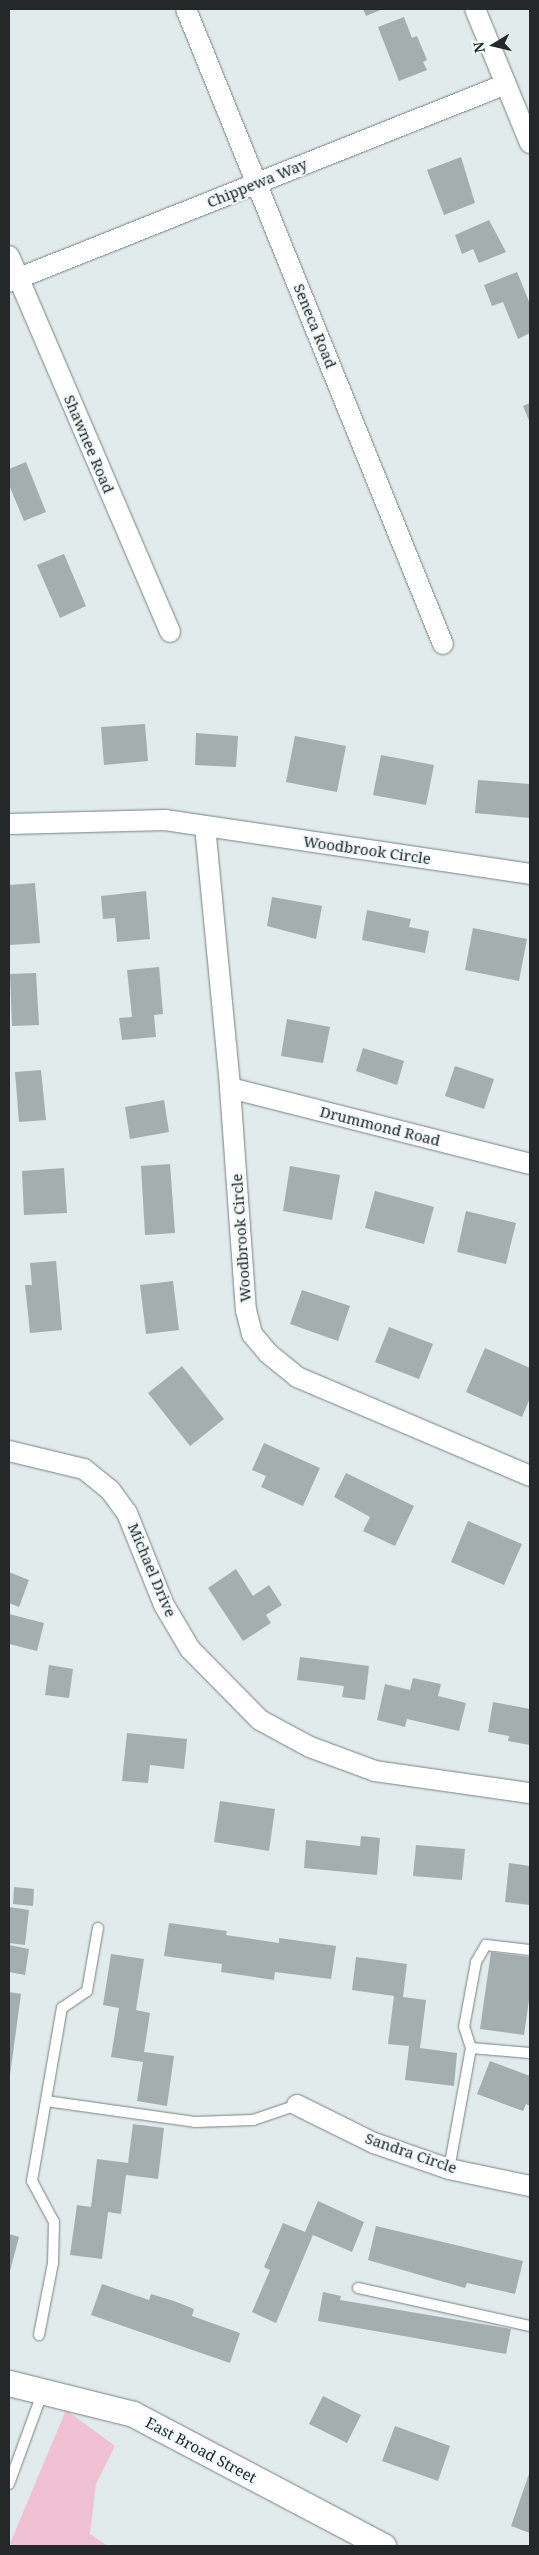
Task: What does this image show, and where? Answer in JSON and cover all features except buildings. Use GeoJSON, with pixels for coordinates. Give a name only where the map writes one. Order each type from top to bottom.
{"type":"FeatureCollection","features":[{"type":"Feature","properties":{"kind":"street","name":"Seneca Road"},"geometry":{"type":"LineString","coordinates":[[186,9],[258,182],[443,644]]}},
{"type":"Feature","properties":{"kind":"street"},"geometry":{"type":"LineString","coordinates":[[475,9],[530,144]]}},
{"type":"Feature","properties":{"kind":"street","name":"Chippewa Way"},"geometry":{"type":"LineString","coordinates":[[14,280],[506,84]]}},
{"type":"Feature","properties":{"kind":"street","name":"Shawnee Road"},"geometry":{"type":"LineString","coordinates":[[9,256],[14,280],[170,632]]}},
{"type":"Feature","properties":{"kind":"street","name":"Woodbrook Circle"},"geometry":{"type":"LineString","coordinates":[[9,824],[146,820],[205,826],[530,874]]}},
{"type":"Feature","properties":{"kind":"street","name":"Woodbrook Circle"},"geometry":{"type":"LineString","coordinates":[[205,826],[230,1088],[246,1310],[252,1334],[269,1354],[297,1377],[530,1476]]}},
{"type":"Feature","properties":{"kind":"street","name":"Drummond Road"},"geometry":{"type":"LineString","coordinates":[[230,1088],[530,1164]]}},
{"type":"Feature","properties":{"kind":"street","name":"Michael Drive"},"geometry":{"type":"LineString","coordinates":[[9,1451],[84,1469],[110,1490],[127,1513],[164,1605],[190,1649],[260,1720],[310,1746],[375,1770],[530,1792]]}},
{"type":"Feature","properties":{"kind":"street","name":"Sandra Circle"},"geometry":{"type":"LineString","coordinates":[[298,2105],[374,2142],[449,2169],[530,2186]]}},
{"type":"Feature","properties":{"kind":"street","name":"East Broad Street"},"geometry":{"type":"LineString","coordinates":[[9,2383],[133,2414],[383,2546]]}},
{"type":"Feature","properties":{"kind":"lane"},"geometry":{"type":"LineString","coordinates":[[39,2336],[53,2264],[54,2222],[47,2203],[32,2181],[62,2008],[87,1991],[98,1928]]}},
{"type":"Feature","properties":{"kind":"lane"},"geometry":{"type":"LineString","coordinates":[[449,2169],[471,2048],[464,2027],[476,1962],[486,1945],[530,1950]]}},
{"type":"Feature","properties":{"kind":"lane"},"geometry":{"type":"LineString","coordinates":[[471,2048],[530,2053]]}},
{"type":"Feature","properties":{"kind":"lane"},"geometry":{"type":"LineString","coordinates":[[46,2100],[195,2122],[253,2120],[298,2105]]}},
{"type":"Feature","properties":{"kind":"lane"},"geometry":{"type":"LineString","coordinates":[[358,2288],[530,2326]]}},
{"type":"Feature","properties":{"kind":"lane"},"geometry":{"type":"LineString","coordinates":[[9,2484],[43,2391]]}},
{"type":"Feature","properties":{"kind":"shaded area"},"geometry":{"type":"Polygon","coordinates":[[[66,2410],[115,2446],[96,2484],[90,2534],[108,2546],[9,2546],[66,2410]]]}}]}
